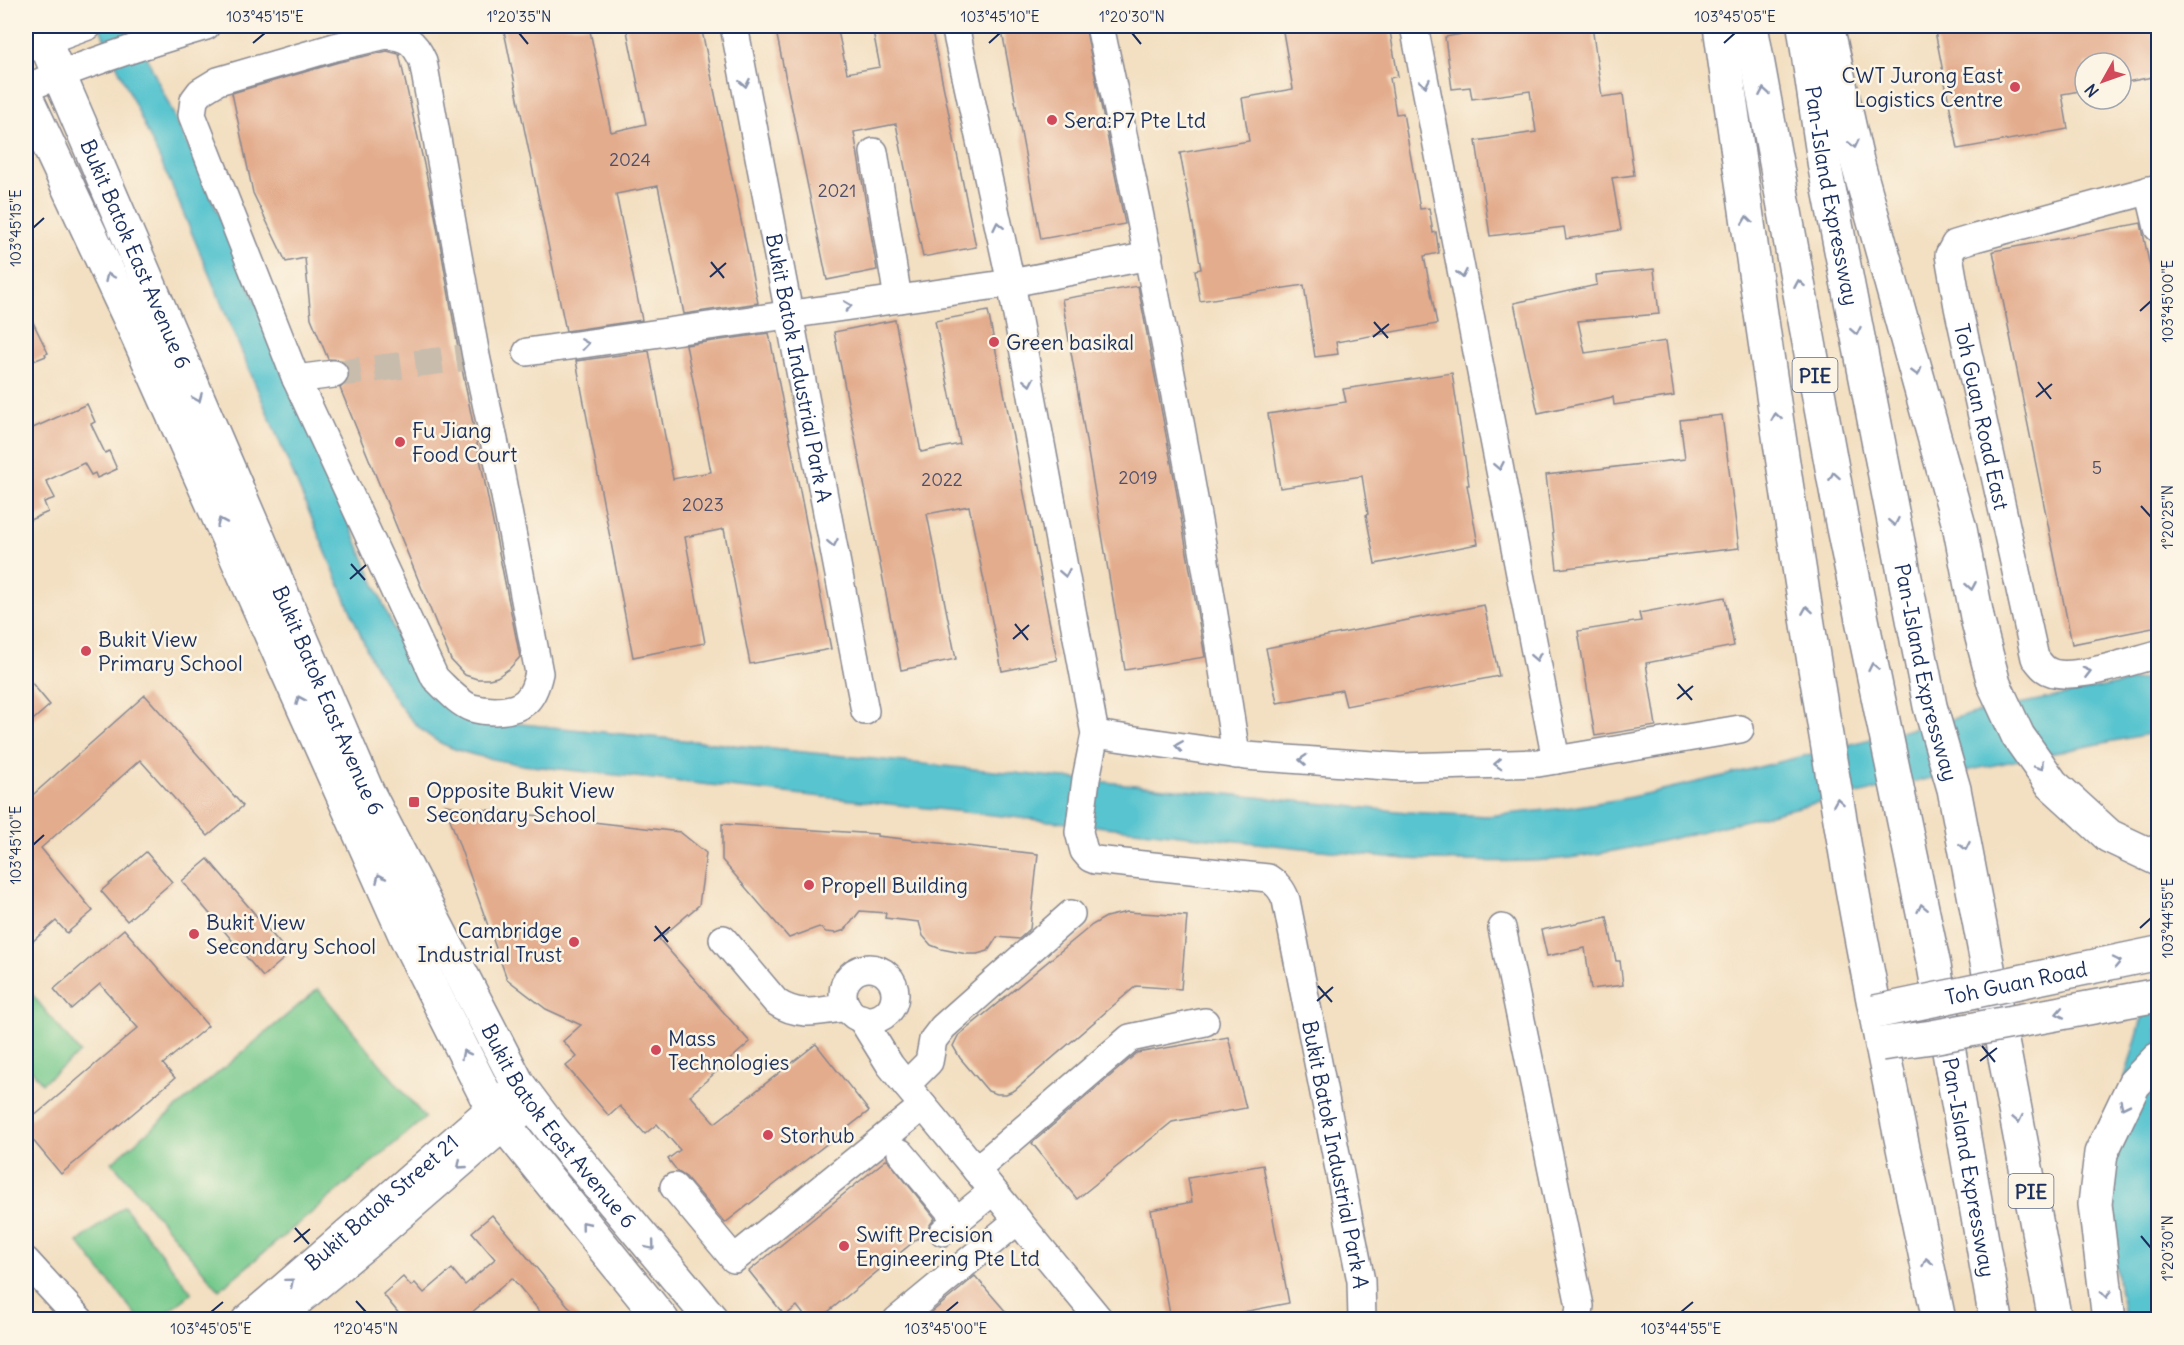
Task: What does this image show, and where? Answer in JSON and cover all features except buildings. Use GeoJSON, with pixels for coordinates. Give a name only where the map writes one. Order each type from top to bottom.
{"type":"FeatureCollection","features":[{"type":"Feature","properties":{"kind":"main road"},"geometry":{"type":"LineString","coordinates":[[1720,26],[1770,381],[1847,860],[1881,1044],[1939,1320]]}},
{"type":"Feature","properties":{"kind":"main road","name":"Pan-Island Expressway"},"geometry":{"type":"LineString","coordinates":[[1751,26],[1843,528],[1934,966],[1996,1320]]}},
{"type":"Feature","properties":{"kind":"main road","name":"Pan-Island Expressway"},"geometry":{"type":"LineString","coordinates":[[1804,26],[1825,168],[1930,706],[1954,789],[2055,1320]]}},
{"type":"Feature","properties":{"kind":"main road"},"geometry":{"type":"LineString","coordinates":[[1827,26],[1857,161],[1960,529],[1978,622],[1994,684],[2018,736],[2052,784],[2109,836],[2158,859]]}},
{"type":"Feature","properties":{"kind":"main road","name":"Bukit Batok East Avenue 6"},"geometry":{"type":"LineString","coordinates":[[36,39],[59,74],[367,791],[525,1094],[712,1320]]}},
{"type":"Feature","properties":{"kind":"main road","name":"Bukit Batok East Avenue 6"},"geometry":{"type":"LineString","coordinates":[[26,97],[135,330],[406,937],[498,1116],[662,1320]]}},
{"type":"Feature","properties":{"kind":"main road","name":"Toh Guan Road"},"geometry":{"type":"LineString","coordinates":[[1875,1012],[2158,953]]}},
{"type":"Feature","properties":{"kind":"main road","name":"Toh Guan Road"},"geometry":{"type":"LineString","coordinates":[[1881,1044],[1932,1037],[2158,994]]}},
{"type":"Feature","properties":{"kind":"main road"},"geometry":{"type":"LineString","coordinates":[[2109,1320],[2095,1204],[2101,1153],[2134,1084],[2158,1059]]}},
{"type":"Feature","properties":{"kind":"street"},"geometry":{"type":"LineString","coordinates":[[36,39],[88,26]]}},
{"type":"Feature","properties":{"kind":"street"},"geometry":{"type":"LineString","coordinates":[[26,88],[150,42],[206,26]]}},
{"type":"Feature","properties":{"kind":"street","name":"Bukit Batok Industrial Park A"},"geometry":{"type":"LineString","coordinates":[[734,26],[865,711]]}},
{"type":"Feature","properties":{"kind":"street"},"geometry":{"type":"LineString","coordinates":[[955,26],[1011,283],[1095,734],[1236,755],[1401,767],[1538,763],[1740,729]]}},
{"type":"Feature","properties":{"kind":"street"},"geometry":{"type":"LineString","coordinates":[[1100,26],[1149,256],[1224,668],[1236,755]]}},
{"type":"Feature","properties":{"kind":"street"},"geometry":{"type":"LineString","coordinates":[[1414,26],[1556,760]]}},
{"type":"Feature","properties":{"kind":"street"},"geometry":{"type":"LineString","coordinates":[[385,30],[409,40],[423,61],[476,356],[539,673],[536,690],[524,705],[510,711],[471,708],[457,699],[435,678],[296,379],[194,123],[192,108],[200,92],[218,81],[385,30]]}},
{"type":"Feature","properties":{"kind":"street"},"geometry":{"type":"LineString","coordinates":[[874,152],[898,299]]}},
{"type":"Feature","properties":{"kind":"street","name":"Toh Guan Road East"},"geometry":{"type":"LineString","coordinates":[[2158,228],[2154,189],[1955,244],[1949,255],[1958,307],[2035,658],[2045,669],[2055,673],[2073,675],[2158,654]]}},
{"type":"Feature","properties":{"kind":"street"},"geometry":{"type":"LineString","coordinates":[[527,352],[1011,283],[1149,256]]}},
{"type":"Feature","properties":{"kind":"street"},"geometry":{"type":"LineString","coordinates":[[296,379],[334,374]]}},
{"type":"Feature","properties":{"kind":"street","name":"Bukit Batok Industrial Park A"},"geometry":{"type":"LineString","coordinates":[[1095,734],[1079,832],[1084,851],[1090,858],[1268,878],[1283,891],[1361,1281],[1362,1320]]}},
{"type":"Feature","properties":{"kind":"street"},"geometry":{"type":"LineString","coordinates":[[906,1085],[929,1062],[933,1040],[943,1027],[1071,914]]}},
{"type":"Feature","properties":{"kind":"street"},"geometry":{"type":"LineString","coordinates":[[1502,928],[1580,1305],[1578,1320]]}},
{"type":"Feature","properties":{"kind":"street"},"geometry":{"type":"LineString","coordinates":[[723,939],[776,1002],[785,1008],[807,1013],[854,1013],[906,1085],[1100,1320]]}},
{"type":"Feature","properties":{"kind":"street"},"geometry":{"type":"LineString","coordinates":[[976,1170],[1130,1038],[1205,1022]]}},
{"type":"Feature","properties":{"kind":"street","name":"Bukit Batok Street 21"},"geometry":{"type":"LineString","coordinates":[[245,1320],[356,1226],[525,1094]]}},
{"type":"Feature","properties":{"kind":"street"},"geometry":{"type":"LineString","coordinates":[[674,1187],[734,1259],[923,1106]]}},
{"type":"Feature","properties":{"kind":"street","name":"Bukit Batok Street 21"},"geometry":{"type":"LineString","coordinates":[[277,1320],[370,1244],[498,1116]]}},
{"type":"Feature","properties":{"kind":"street"},"geometry":{"type":"LineString","coordinates":[[901,1153],[950,1226],[993,1191]]}},
{"type":"Feature","properties":{"kind":"street"},"geometry":{"type":"LineString","coordinates":[[897,1320],[1018,1220]]}},
{"type":"Feature","properties":{"kind":"street"},"geometry":{"type":"LineString","coordinates":[[26,1260],[80,1320]]}},
{"type":"Feature","properties":{"kind":"street"},"geometry":{"type":"LineString","coordinates":[[26,1284],[59,1320]]}},
{"type":"Feature","properties":{"kind":"green space"},"geometry":{"type":"Polygon","coordinates":[[[26,987],[80,1053],[42,1083],[26,1063],[26,987]]]}},
{"type":"Feature","properties":{"kind":"green space"},"geometry":{"type":"Polygon","coordinates":[[[318,989],[425,1118],[219,1290],[112,1162],[318,989]]]}},
{"type":"Feature","properties":{"kind":"green space"},"geometry":{"type":"Polygon","coordinates":[[[2158,1096],[2158,1272],[2152,1222],[2158,1096]]]}},
{"type":"Feature","properties":{"kind":"green space"},"geometry":{"type":"Polygon","coordinates":[[[124,1206],[192,1293],[159,1319],[139,1319],[78,1242],[124,1206]]]}},
{"type":"Feature","properties":{"kind":"water"},"geometry":{"type":"Polygon","coordinates":[[[99,26],[132,26],[202,175],[400,644],[412,667],[431,690],[480,720],[1407,812],[1487,816],[1566,808],[1627,798],[1979,712],[2158,676],[2158,732],[1847,796],[1599,854],[1549,860],[1508,861],[1406,859],[522,765],[457,750],[437,741],[416,725],[398,704],[370,657],[172,186],[99,26]]]}},
{"type":"Feature","properties":{"kind":"water"},"geometry":{"type":"Polygon","coordinates":[[[2158,976],[2158,1096],[2152,1222],[2158,1272],[2158,1319],[2125,1320],[2111,1242],[2114,1158],[2125,1078],[2142,1018],[2158,976]]]}},
{"type":"Feature","properties":{"kind":"tunnel"},"geometry":{"type":"LineString","coordinates":[[334,374],[476,356]]}},
{"type":"Feature","properties":{"kind":"place","name":"CWT Jurong East Logistics Centre"},"geometry":{"type":"Point","coordinates":[2015,87]}},
{"type":"Feature","properties":{"kind":"place","name":"Sera:P7 Pte Ltd"},"geometry":{"type":"Point","coordinates":[1052,120]}},
{"type":"Feature","properties":{"kind":"place","name":"Green basikal"},"geometry":{"type":"Point","coordinates":[994,342]}},
{"type":"Feature","properties":{"kind":"place","name":"Fu Jiang Food Court"},"geometry":{"type":"Point","coordinates":[400,442]}},
{"type":"Feature","properties":{"kind":"place","name":"Bukit View Primary School"},"geometry":{"type":"Point","coordinates":[86,651]}},
{"type":"Feature","properties":{"kind":"place","name":"Opposite Bukit View Secondary School"},"geometry":{"type":"Point","coordinates":[414,802]}},
{"type":"Feature","properties":{"kind":"place","name":"Propell Building"},"geometry":{"type":"Point","coordinates":[809,885]}},
{"type":"Feature","properties":{"kind":"place","name":"Bukit View Secondary School"},"geometry":{"type":"Point","coordinates":[194,934]}},
{"type":"Feature","properties":{"kind":"place","name":"Cambridge Industrial Trust"},"geometry":{"type":"Point","coordinates":[574,942]}},
{"type":"Feature","properties":{"kind":"place","name":"Mass Technologies"},"geometry":{"type":"Point","coordinates":[656,1050]}},
{"type":"Feature","properties":{"kind":"place","name":"Storhub"},"geometry":{"type":"Point","coordinates":[768,1135]}},
{"type":"Feature","properties":{"kind":"place","name":"Swift Precision Engineering Pte Ltd"},"geometry":{"type":"Point","coordinates":[844,1246]}}]}
